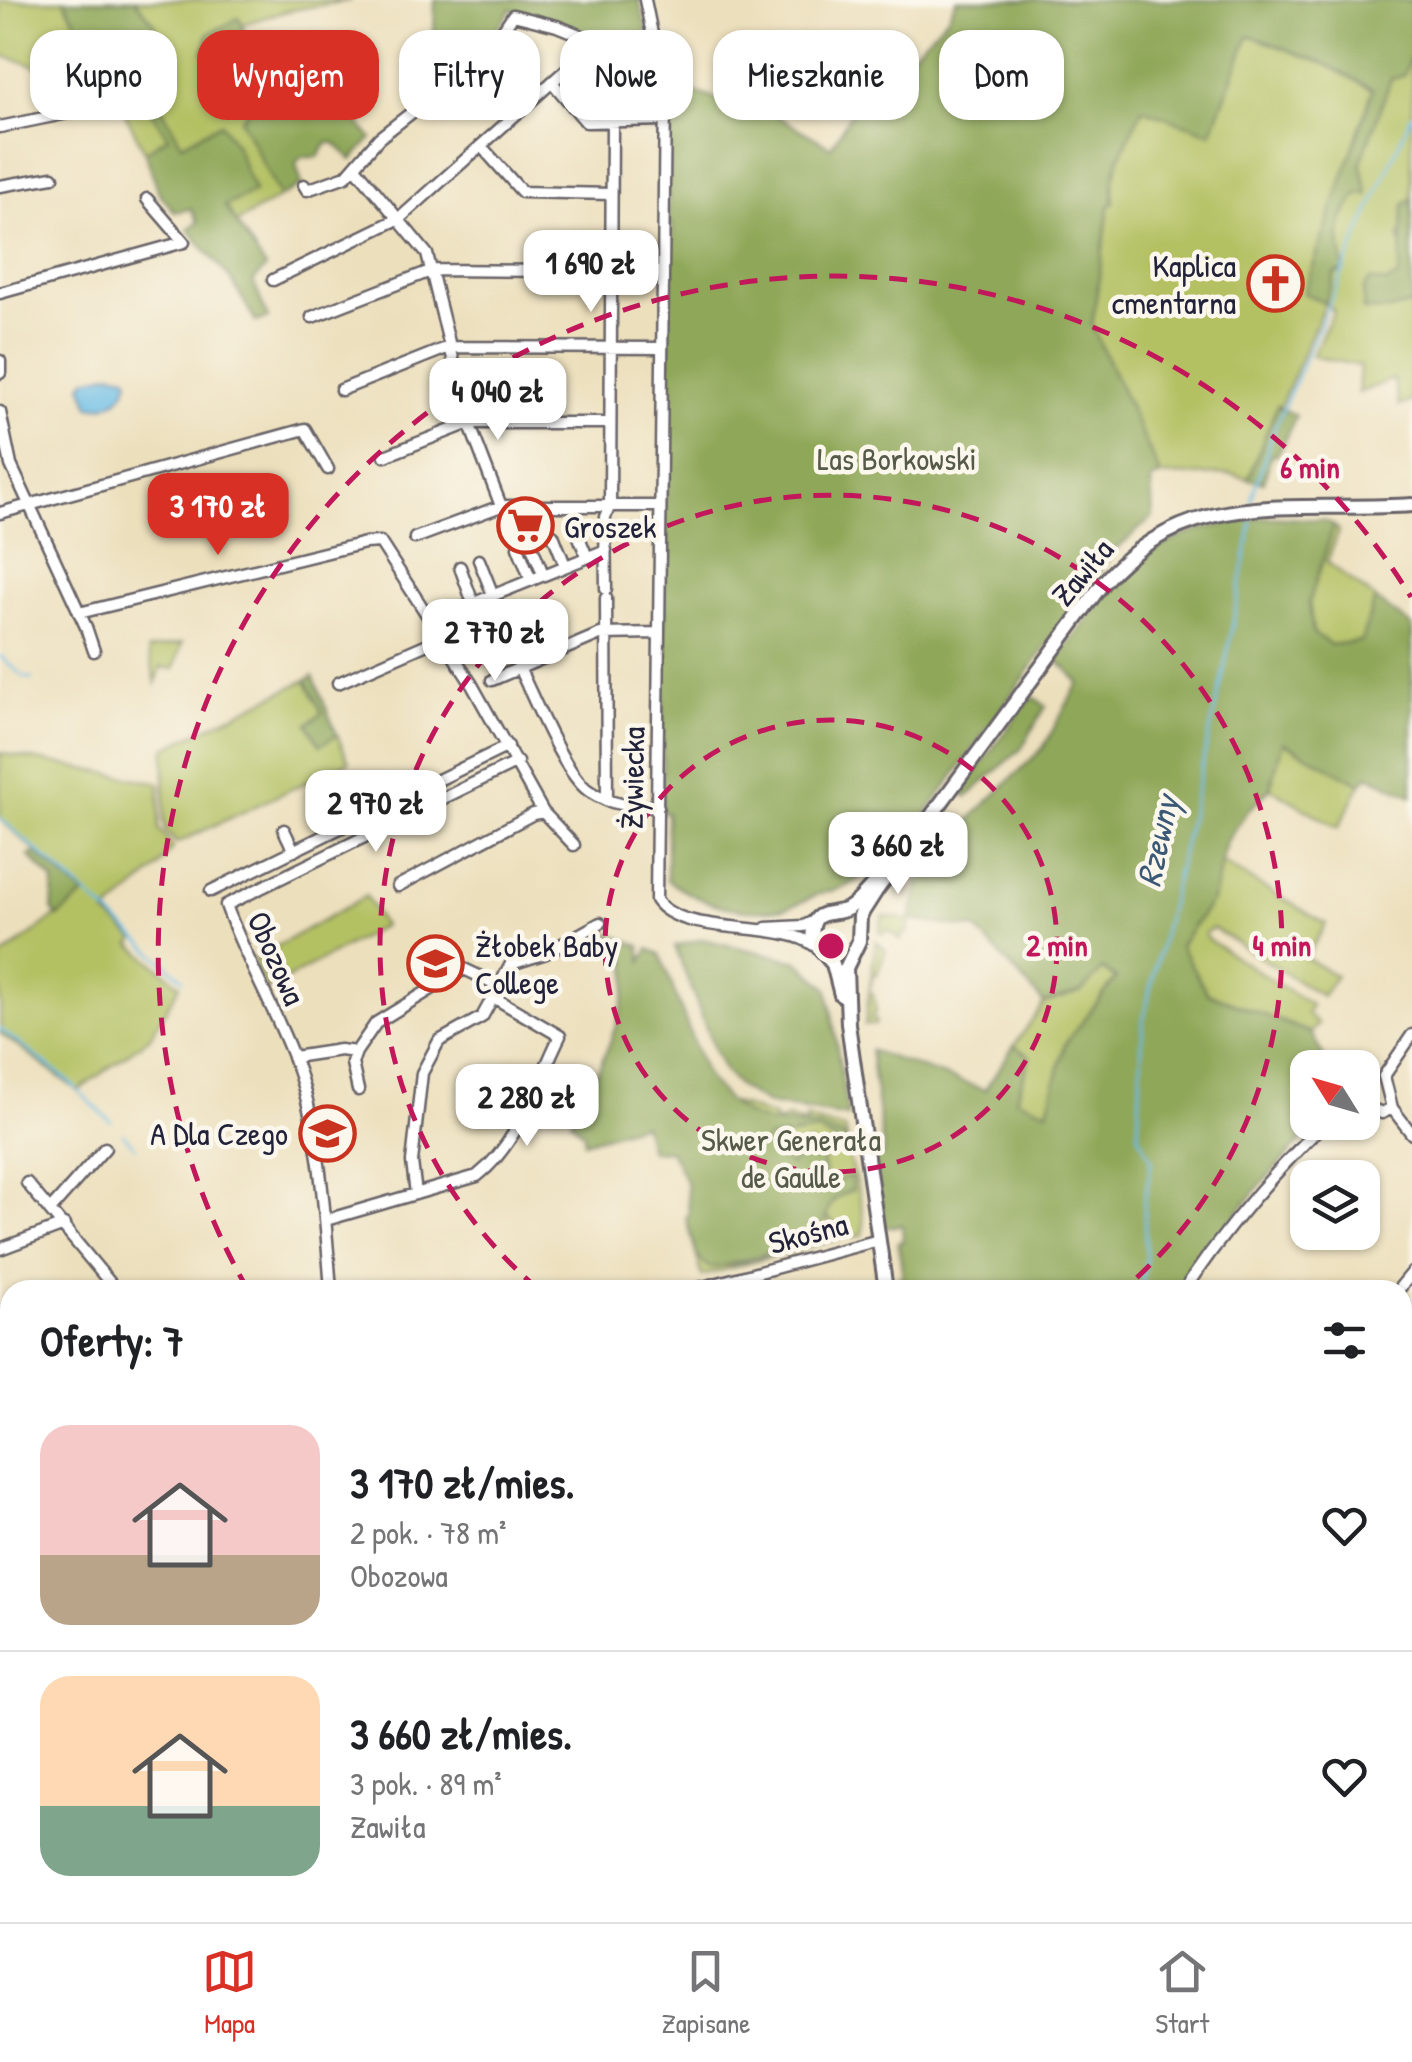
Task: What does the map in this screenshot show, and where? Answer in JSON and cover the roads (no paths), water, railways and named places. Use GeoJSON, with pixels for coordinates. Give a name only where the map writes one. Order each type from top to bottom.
{"type":"FeatureCollection","features":[{"type":"Feature","properties":{"kind":"street","name":"Żywiecka"},"geometry":{"type":"LineString","coordinates":[[645,0],[652,30]]}},
{"type":"Feature","properties":{"kind":"street"},"geometry":{"type":"LineString","coordinates":[[304,185],[307,190],[346,176],[379,138],[466,71],[494,44],[513,16],[567,30]]}},
{"type":"Feature","properties":{"kind":"street"},"geometry":{"type":"LineString","coordinates":[[274,280],[400,218],[560,75]]}},
{"type":"Feature","properties":{"kind":"street"},"geometry":{"type":"LineString","coordinates":[[552,82],[586,122],[664,120]]}},
{"type":"Feature","properties":{"kind":"street"},"geometry":{"type":"LineString","coordinates":[[0,127],[34,120]]}},
{"type":"Feature","properties":{"kind":"street","name":"Żywiecka"},"geometry":{"type":"LineString","coordinates":[[664,120],[656,900],[667,911],[750,930]]}},
{"type":"Feature","properties":{"kind":"street"},"geometry":{"type":"LineString","coordinates":[[607,800],[605,517],[610,505],[612,121]]}},
{"type":"Feature","properties":{"kind":"street"},"geometry":{"type":"LineString","coordinates":[[480,146],[522,192],[611,194]]}},
{"type":"Feature","properties":{"kind":"street"},"geometry":{"type":"LineString","coordinates":[[355,168],[427,254],[469,423],[500,506]]}},
{"type":"Feature","properties":{"kind":"street"},"geometry":{"type":"LineString","coordinates":[[0,186],[53,178]]}},
{"type":"Feature","properties":{"kind":"street"},"geometry":{"type":"LineString","coordinates":[[0,293],[184,242],[146,199]]}},
{"type":"Feature","properties":{"kind":"street"},"geometry":{"type":"LineString","coordinates":[[312,317],[433,270],[663,272]]}},
{"type":"Feature","properties":{"kind":"street"},"geometry":{"type":"LineString","coordinates":[[341,390],[449,347],[662,348]]}},
{"type":"Feature","properties":{"kind":"street"},"geometry":{"type":"LineString","coordinates":[[0,362],[0,373]]}},
{"type":"Feature","properties":{"kind":"street"},"geometry":{"type":"LineString","coordinates":[[0,412],[5,466],[79,612],[94,651]]}},
{"type":"Feature","properties":{"kind":"street"},"geometry":{"type":"LineString","coordinates":[[385,456],[469,423],[609,423]]}},
{"type":"Feature","properties":{"kind":"street"},"geometry":{"type":"LineString","coordinates":[[0,513],[305,428],[328,469]]}},
{"type":"Feature","properties":{"kind":"street"},"geometry":{"type":"LineString","coordinates":[[415,538],[500,506],[660,506]]}},
{"type":"Feature","properties":{"kind":"street","name":"Zawiła"},"geometry":{"type":"LineString","coordinates":[[848,1024],[846,968],[860,942],[862,912],[1096,592],[1123,561],[1145,542],[1175,526],[1218,514],[1295,506],[1412,506]]}},
{"type":"Feature","properties":{"kind":"street"},"geometry":{"type":"LineString","coordinates":[[575,526],[587,557]]}},
{"type":"Feature","properties":{"kind":"street"},"geometry":{"type":"LineString","coordinates":[[553,536],[565,566]]}},
{"type":"Feature","properties":{"kind":"street"},"geometry":{"type":"LineString","coordinates":[[79,612],[380,542],[508,746],[543,812],[574,845]]}},
{"type":"Feature","properties":{"kind":"street"},"geometry":{"type":"LineString","coordinates":[[531,544],[544,574]]}},
{"type":"Feature","properties":{"kind":"street"},"geometry":{"type":"LineString","coordinates":[[518,547],[531,580]]}},
{"type":"Feature","properties":{"kind":"street"},"geometry":{"type":"LineString","coordinates":[[447,614],[606,550]]}},
{"type":"Feature","properties":{"kind":"street"},"geometry":{"type":"LineString","coordinates":[[478,560],[493,595]]}},
{"type":"Feature","properties":{"kind":"street"},"geometry":{"type":"LineString","coordinates":[[460,567],[473,604]]}},
{"type":"Feature","properties":{"kind":"street"},"geometry":{"type":"LineString","coordinates":[[492,680],[608,633],[659,633]]}},
{"type":"Feature","properties":{"kind":"street"},"geometry":{"type":"LineString","coordinates":[[338,683],[441,638]]}},
{"type":"Feature","properties":{"kind":"street"},"geometry":{"type":"LineString","coordinates":[[519,668],[567,764],[586,789],[626,806],[658,807]]}},
{"type":"Feature","properties":{"kind":"street","name":"Obozowa"},"geometry":{"type":"LineString","coordinates":[[210,891],[508,746]]}},
{"type":"Feature","properties":{"kind":"street","name":"Obozowa"},"geometry":{"type":"LineString","coordinates":[[330,1280],[314,1136],[294,1057],[238,940],[226,905],[517,762]]}},
{"type":"Feature","properties":{"kind":"street"},"geometry":{"type":"LineString","coordinates":[[398,886],[543,812]]}},
{"type":"Feature","properties":{"kind":"street"},"geometry":{"type":"LineString","coordinates":[[284,830],[294,850]]}},
{"type":"Feature","properties":{"kind":"street","name":"Zawiła"},"geometry":{"type":"LineString","coordinates":[[885,1280],[848,1024],[834,966],[819,950],[812,930],[816,920],[830,910],[850,907],[900,858]]}},
{"type":"Feature","properties":{"kind":"street"},"geometry":{"type":"LineString","coordinates":[[840,910],[859,926]]}},
{"type":"Feature","properties":{"kind":"street"},"geometry":{"type":"LineString","coordinates":[[750,930],[804,926],[816,920]]}},
{"type":"Feature","properties":{"kind":"street"},"geometry":{"type":"LineString","coordinates":[[416,1194],[412,1162],[422,1072],[439,1041],[482,1017],[513,963],[546,953],[600,923]]}},
{"type":"Feature","properties":{"kind":"street"},"geometry":{"type":"LineString","coordinates":[[750,930],[803,938],[819,950],[841,958],[852,952]]}},
{"type":"Feature","properties":{"kind":"street"},"geometry":{"type":"LineString","coordinates":[[358,1090],[352,1063],[376,1024],[464,970],[498,985]]}},
{"type":"Feature","properties":{"kind":"street"},"geometry":{"type":"LineString","coordinates":[[326,1220],[477,1176],[493,1164],[514,1132],[560,1036],[493,997]]}},
{"type":"Feature","properties":{"kind":"street"},"geometry":{"type":"LineString","coordinates":[[1412,1035],[1384,1076],[1392,1108],[1408,1123],[1412,1134]]}},
{"type":"Feature","properties":{"kind":"street"},"geometry":{"type":"LineString","coordinates":[[294,1057],[340,1050],[356,1052]]}},
{"type":"Feature","properties":{"kind":"street"},"geometry":{"type":"LineString","coordinates":[[1380,1112],[1392,1108]]}},
{"type":"Feature","properties":{"kind":"street"},"geometry":{"type":"LineString","coordinates":[[1191,1280],[1234,1221],[1307,1140]]}},
{"type":"Feature","properties":{"kind":"street"},"geometry":{"type":"LineString","coordinates":[[52,1210],[105,1148]]}},
{"type":"Feature","properties":{"kind":"street"},"geometry":{"type":"LineString","coordinates":[[27,1183],[108,1280]]}},
{"type":"Feature","properties":{"kind":"street"},"geometry":{"type":"LineString","coordinates":[[0,1249],[64,1225]]}},
{"type":"Feature","properties":{"kind":"street","name":"Skośna"},"geometry":{"type":"LineString","coordinates":[[729,1280],[879,1240]]}},
{"type":"Feature","properties":{"kind":"water"},"geometry":{"type":"Polygon","coordinates":[[[112,373],[127,376],[124,392],[110,404],[90,406],[82,385],[86,379],[112,373]]]}},
{"type":"Feature","properties":{"kind":"waterway","name":"Rzewny"},"geometry":{"type":"LineString","coordinates":[[1251,500],[1273,432],[1412,114]]}},
{"type":"Feature","properties":{"kind":"waterway","name":"Rzewny"},"geometry":{"type":"LineString","coordinates":[[1142,1280],[1146,1260],[1144,1203],[1152,1160],[1138,1135],[1143,1021],[1224,670],[1252,522]]}},
{"type":"Feature","properties":{"kind":"waterway"},"geometry":{"type":"LineString","coordinates":[[0,656],[24,677],[32,679]]}},
{"type":"Feature","properties":{"kind":"waterway"},"geometry":{"type":"LineString","coordinates":[[0,818],[183,979]]}},
{"type":"Feature","properties":{"kind":"waterway"},"geometry":{"type":"LineString","coordinates":[[0,1029],[66,1079],[111,1122]]}},
{"type":"Feature","properties":{"kind":"waterway"},"geometry":{"type":"LineString","coordinates":[[123,1134],[136,1148]]}},
{"type":"Feature","properties":{"kind":"place","name":"Kaplica cmentarna"},"geometry":{"type":"Point","coordinates":[1275,283]}},
{"type":"Feature","properties":{"kind":"place","name":"Groszek"},"geometry":{"type":"Point","coordinates":[525,526]}},
{"type":"Feature","properties":{"kind":"place","name":"Żłobek Baby College"},"geometry":{"type":"Point","coordinates":[436,963]}},
{"type":"Feature","properties":{"kind":"place","name":"A Dla Czego"},"geometry":{"type":"Point","coordinates":[327,1133]}},
{"type":"Feature","properties":{"kind":"park label","name":"Las Borkowski"},"geometry":{"type":"Point","coordinates":[897,458]}},
{"type":"Feature","properties":{"kind":"park label","name":"Skwer Generała de Gaulle"},"geometry":{"type":"Point","coordinates":[791,1158]}}]}
